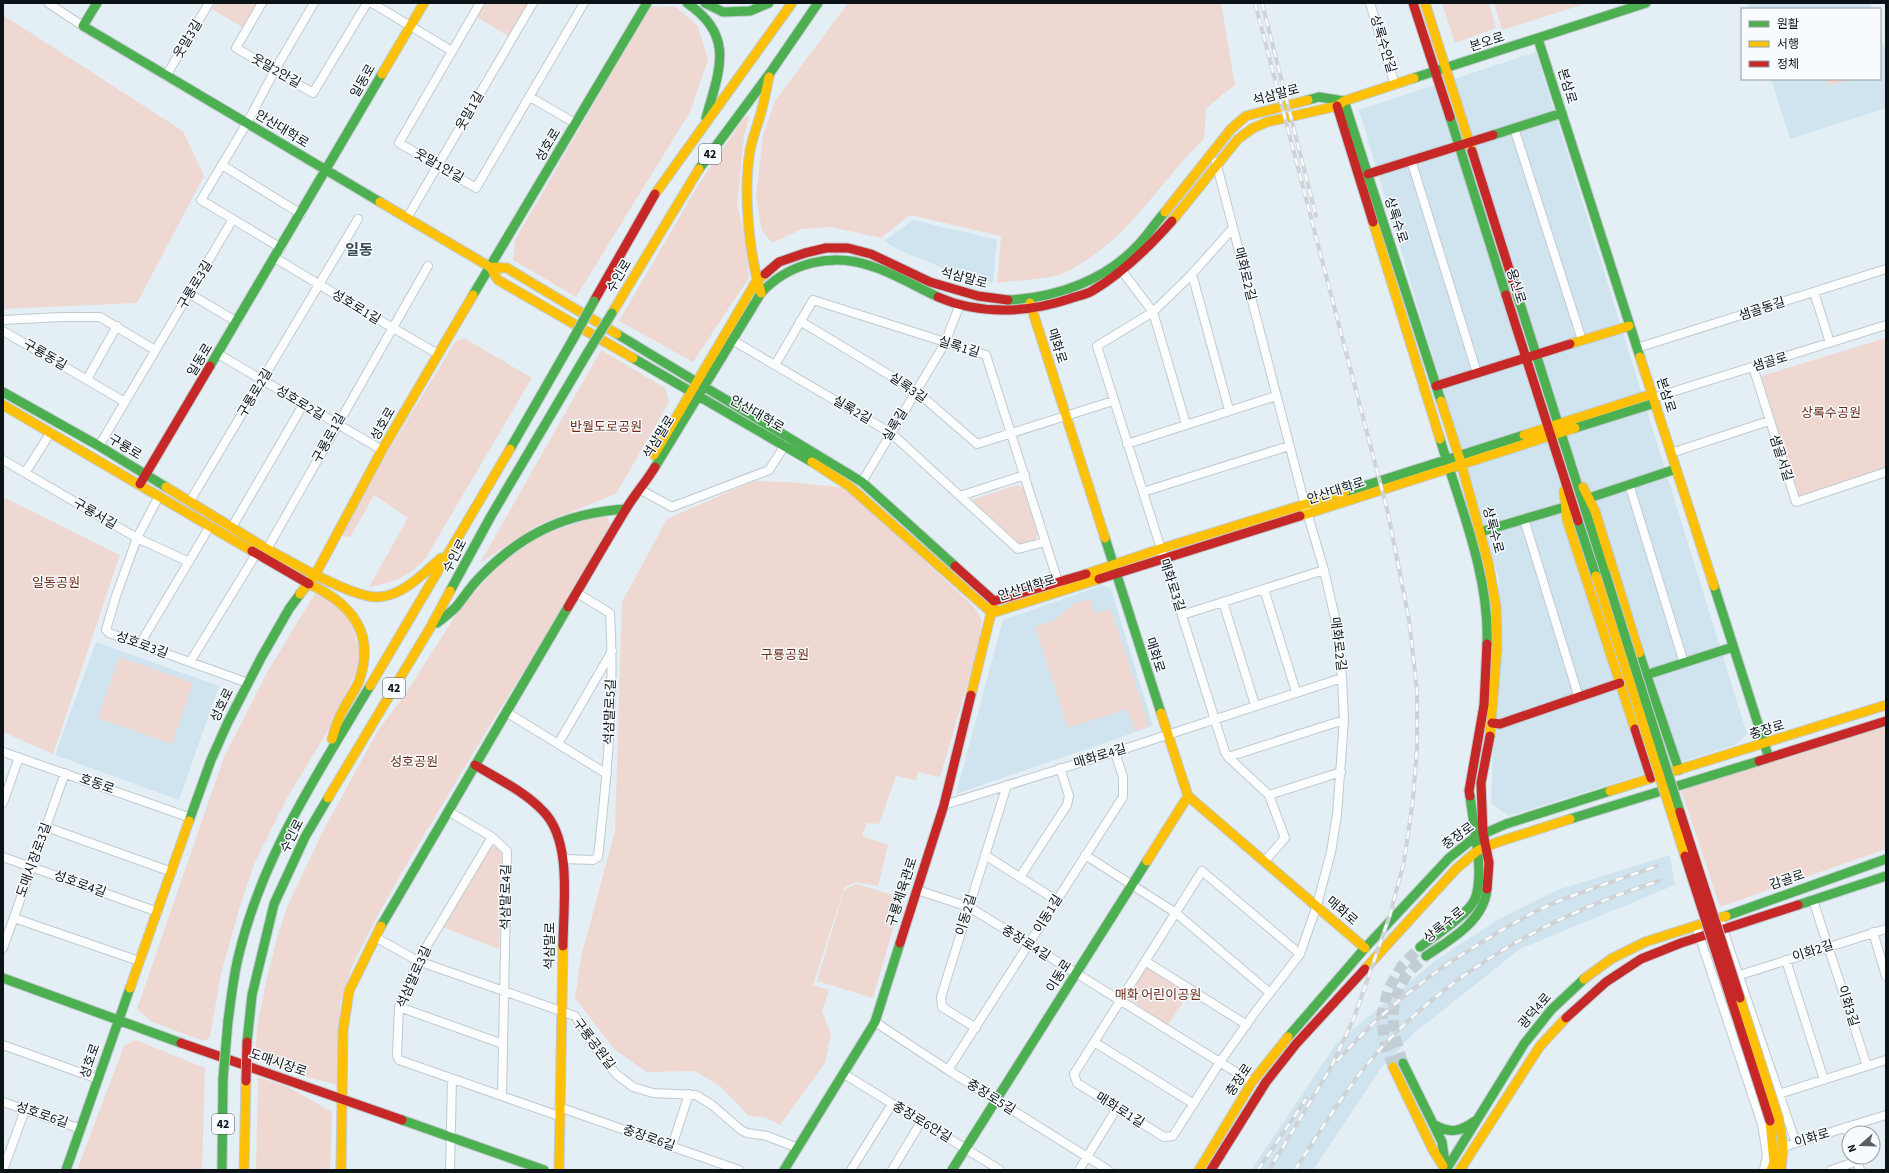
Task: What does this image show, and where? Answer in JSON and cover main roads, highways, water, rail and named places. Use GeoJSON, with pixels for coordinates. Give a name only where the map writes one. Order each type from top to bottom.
{"type":"FeatureCollection","features":[{"type":"Feature","properties":{"kind":"main road","name":"안산대학로"},"geometry":{"type":"LineString","coordinates":[[97,3],[84,26],[490,267],[507,268],[702,384],[862,482],[994,601],[1060,587]]}},
{"type":"Feature","properties":{"kind":"main road","name":"일동로"},"geometry":{"type":"LineString","coordinates":[[140,484],[281,248],[325,170],[424,3]]}},
{"type":"Feature","properties":{"kind":"main road","name":"성호로"},"geometry":{"type":"LineString","coordinates":[[66,1170],[218,742],[289,608],[315,575],[382,450],[647,3]]}},
{"type":"Feature","properties":{"kind":"main road"},"geometry":{"type":"LineString","coordinates":[[687,3],[708,22],[719,42],[720,60],[705,126]]}},
{"type":"Feature","properties":{"kind":"main road"},"geometry":{"type":"LineString","coordinates":[[705,3],[723,12],[750,11],[769,3]]}},
{"type":"Feature","properties":{"kind":"main road","name":"수인로"},"geometry":{"type":"LineString","coordinates":[[222,1170],[224,1079],[228,1021],[238,958],[250,914],[274,852],[451,550],[660,186],[705,126],[792,3]]}},
{"type":"Feature","properties":{"kind":"main road","name":"수인로"},"geometry":{"type":"LineString","coordinates":[[244,1170],[247,1042],[252,995],[274,904],[304,837],[430,628],[491,516],[697,171],[770,73],[818,3]]}},
{"type":"Feature","properties":{"kind":"main road","name":"용신로"},"geometry":{"type":"LineString","coordinates":[[1413,3],[1770,1121],[1774,1162],[1771,1170]]}},
{"type":"Feature","properties":{"kind":"main road","name":"용신로"},"geometry":{"type":"LineString","coordinates":[[1425,3],[1605,572],[1652,726],[1780,1120],[1783,1147],[1781,1170]]}},
{"type":"Feature","properties":{"kind":"main road","name":"본오로"},"geometry":{"type":"LineString","coordinates":[[1340,104],[1646,3]]}},
{"type":"Feature","properties":{"kind":"main road","name":"본삼로"},"geometry":{"type":"LineString","coordinates":[[1538,39],[1769,758]]}},
{"type":"Feature","properties":{"kind":"main road"},"geometry":{"type":"LineString","coordinates":[[761,293],[757,280],[748,216],[748,184],[750,151],[761,114],[770,73]]}},
{"type":"Feature","properties":{"kind":"main road","name":"석삼말로"},"geometry":{"type":"LineString","coordinates":[[341,1170],[343,1031],[349,991],[375,937],[448,811],[626,509],[639,489],[644,486],[702,384],[757,280],[779,262],[805,253],[826,248],[848,248],[871,254],[930,282],[957,291],[1005,300],[1029,299],[1056,293],[1088,281],[1115,264],[1139,244],[1231,129],[1246,116],[1319,97],[1340,104]]}},
{"type":"Feature","properties":{"kind":"main road","name":"석삼말로"},"geometry":{"type":"LineString","coordinates":[[702,384],[732,340],[761,293],[773,280],[788,270],[828,258],[854,260],[878,268],[941,297],[960,304],[997,310],[1032,310],[1091,292],[1122,271],[1149,247],[1238,139],[1253,128],[1267,122],[1340,104]]}},
{"type":"Feature","properties":{"kind":"main road","name":"상록수로"},"geometry":{"type":"LineString","coordinates":[[1340,104],[1368,174],[1459,459],[1488,562],[1496,606],[1497,648],[1492,722],[1481,783],[1483,833],[1480,877],[1476,900],[1463,914],[1420,947]]}},
{"type":"Feature","properties":{"kind":"main road","name":"상록수로"},"geometry":{"type":"LineString","coordinates":[[1340,104],[1475,554],[1484,595],[1487,639],[1484,705],[1469,791],[1474,838],[1489,863],[1489,882],[1486,897],[1477,915],[1454,937],[1426,956]]}},
{"type":"Feature","properties":{"kind":"main road"},"geometry":{"type":"LineString","coordinates":[[1368,174],[1562,113]]}},
{"type":"Feature","properties":{"kind":"main road","name":"안산대학로"},"geometry":{"type":"LineString","coordinates":[[490,267],[498,280],[785,445],[849,486],[992,613],[1060,587],[1114,569],[1160,549],[1306,510]]}},
{"type":"Feature","properties":{"kind":"main road","name":"매화로"},"geometry":{"type":"LineString","coordinates":[[1029,299],[1114,569],[1188,796],[1366,948]]}},
{"type":"Feature","properties":{"kind":"main road"},"geometry":{"type":"LineString","coordinates":[[1436,386],[1525,357],[1629,326]]}},
{"type":"Feature","properties":{"kind":"main road","name":"구룡로"},"geometry":{"type":"LineString","coordinates":[[3,392],[99,446],[267,549],[315,575],[365,596],[385,596],[412,584],[451,550]]}},
{"type":"Feature","properties":{"kind":"main road","name":"안산대학로"},"geometry":{"type":"LineString","coordinates":[[1114,569],[1163,558],[1459,459],[1653,398]]}},
{"type":"Feature","properties":{"kind":"main road","name":"구룡로"},"geometry":{"type":"LineString","coordinates":[[3,405],[140,484],[256,554],[342,602],[351,613],[359,628],[365,651],[360,679],[338,718],[329,750],[319,773]]}},
{"type":"Feature","properties":{"kind":"main road"},"geometry":{"type":"LineString","coordinates":[[1589,498],[1676,469]]}},
{"type":"Feature","properties":{"kind":"main road"},"geometry":{"type":"LineString","coordinates":[[1572,470],[1595,511],[1646,675],[1679,770]]}},
{"type":"Feature","properties":{"kind":"main road"},"geometry":{"type":"LineString","coordinates":[[1562,473],[1567,520],[1651,778]]}},
{"type":"Feature","properties":{"kind":"main road"},"geometry":{"type":"LineString","coordinates":[[1480,532],[1565,507]]}},
{"type":"Feature","properties":{"kind":"main road"},"geometry":{"type":"LineString","coordinates":[[430,628],[454,608],[481,576],[528,536],[550,525],[579,514],[626,509]]}},
{"type":"Feature","properties":{"kind":"main road","name":"구룡체육관로"},"geometry":{"type":"LineString","coordinates":[[784,1170],[875,1022],[944,805],[994,601]]}},
{"type":"Feature","properties":{"kind":"main road"},"geometry":{"type":"LineString","coordinates":[[1646,675],[1733,647]]}},
{"type":"Feature","properties":{"kind":"main road"},"geometry":{"type":"LineString","coordinates":[[1492,722],[1500,724],[1620,683]]}},
{"type":"Feature","properties":{"kind":"main road","name":"충장로"},"geometry":{"type":"LineString","coordinates":[[1198,1170],[1252,1082],[1288,1037],[1366,948],[1449,858],[1474,838],[1506,824],[1886,705]]}},
{"type":"Feature","properties":{"kind":"main road","name":"충장로"},"geometry":{"type":"LineString","coordinates":[[1210,1170],[1266,1082],[1296,1044],[1456,869],[1481,849],[1886,721]]}},
{"type":"Feature","properties":{"kind":"main road","name":"석삼말로"},"geometry":{"type":"LineString","coordinates":[[475,765],[534,802],[549,818],[560,840],[564,859],[559,1170]]}},
{"type":"Feature","properties":{"kind":"main road","name":"이동로"},"geometry":{"type":"LineString","coordinates":[[952,1170],[1188,796]]}},
{"type":"Feature","properties":{"kind":"main road","name":"감골로"},"geometry":{"type":"LineString","coordinates":[[1696,926],[1886,859]]}},
{"type":"Feature","properties":{"kind":"main road","name":"감골로"},"geometry":{"type":"LineString","coordinates":[[1700,938],[1886,876]]}},
{"type":"Feature","properties":{"kind":"main road","name":"광덕4로"},"geometry":{"type":"LineString","coordinates":[[1446,1170],[1524,1044],[1551,1010],[1582,981],[1611,959],[1645,942],[1696,926]]}},
{"type":"Feature","properties":{"kind":"main road","name":"광덕4로"},"geometry":{"type":"LineString","coordinates":[[1460,1170],[1540,1046],[1573,1010],[1606,982],[1641,959],[1700,938]]}},
{"type":"Feature","properties":{"kind":"main road","name":"도매시장로"},"geometry":{"type":"LineString","coordinates":[[3,978],[119,1021],[544,1170]]}},
{"type":"Feature","properties":{"kind":"main road"},"geometry":{"type":"LineString","coordinates":[[1403,1063],[1442,1142],[1446,1170]]}},
{"type":"Feature","properties":{"kind":"main road"},"geometry":{"type":"LineString","coordinates":[[1393,1067],[1433,1150],[1446,1170]]}},
{"type":"Feature","properties":{"kind":"main road"},"geometry":{"type":"LineString","coordinates":[[1433,1124],[1444,1132],[1453,1133],[1467,1128],[1478,1118]]}},
{"type":"Feature","properties":{"kind":"tunnel"},"geometry":{"type":"LineString","coordinates":[[1393,1067],[1384,1040],[1382,1014],[1388,990],[1401,967],[1420,947]]}},
{"type":"Feature","properties":{"kind":"tunnel"},"geometry":{"type":"LineString","coordinates":[[1403,1063],[1394,1030],[1393,1019],[1396,998],[1406,976],[1426,956]]}},
{"type":"Feature","properties":{"kind":"railway"},"geometry":{"type":"LineString","coordinates":[[1255,3],[1388,513],[1409,620],[1417,690],[1417,748],[1413,799],[1404,862],[1390,915],[1354,1018],[1330,1069],[1269,1170]]}},
{"type":"Feature","properties":{"kind":"railway"},"geometry":{"type":"LineString","coordinates":[[1262,3],[1316,216]]}},
{"type":"Feature","properties":{"kind":"railway"},"geometry":{"type":"LineString","coordinates":[[1337,1061],[1386,1011],[1439,970],[1497,933],[1544,907],[1657,866]]}},
{"type":"Feature","properties":{"kind":"railway"},"geometry":{"type":"LineString","coordinates":[[1295,1170],[1337,1106],[1371,1060],[1413,1017],[1444,991],[1511,945],[1547,926],[1583,909],[1659,881]]}},
{"type":"Feature","properties":{"kind":"railway"},"geometry":{"type":"LineString","coordinates":[[1258,1170],[1306,1099]]}},
{"type":"Feature","properties":{"kind":"district","name":"일동"},"geometry":{"type":"Point","coordinates":[359,250]}},
{"type":"Feature","properties":{"kind":"park label","name":"상록수공원"},"geometry":{"type":"Point","coordinates":[1831,413]}},
{"type":"Feature","properties":{"kind":"park label","name":"반월도로공원"},"geometry":{"type":"Point","coordinates":[606,427]}},
{"type":"Feature","properties":{"kind":"park label","name":"일동공원"},"geometry":{"type":"Point","coordinates":[56,583]}},
{"type":"Feature","properties":{"kind":"park label","name":"구룡공원"},"geometry":{"type":"Point","coordinates":[785,655]}},
{"type":"Feature","properties":{"kind":"park label","name":"성호공원"},"geometry":{"type":"Point","coordinates":[414,762]}},
{"type":"Feature","properties":{"kind":"park label","name":"매화 어린이공원"},"geometry":{"type":"Point","coordinates":[1158,995]}}]}
